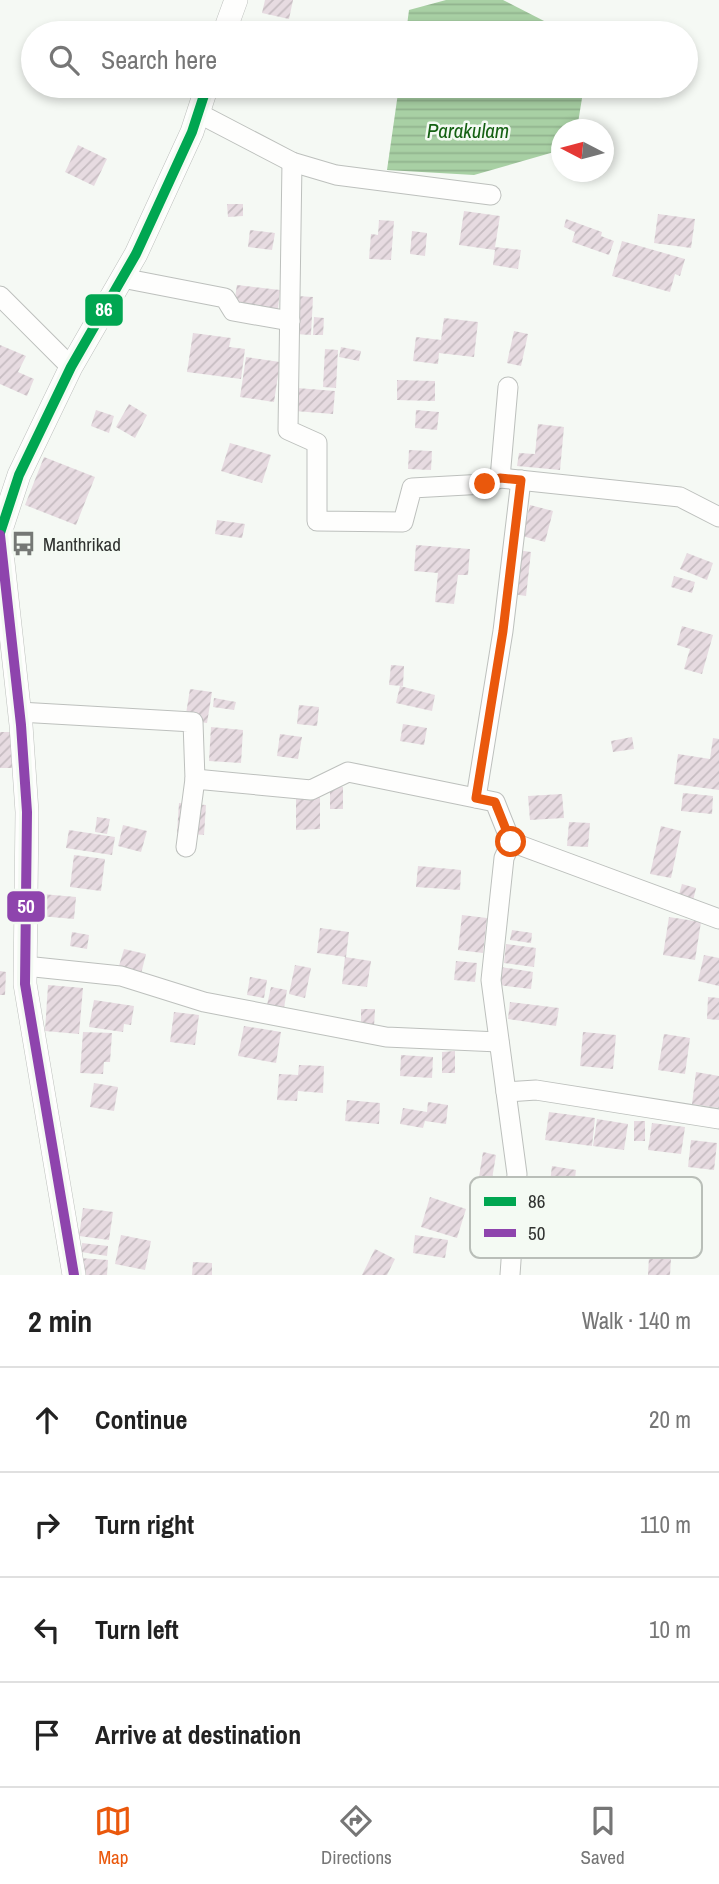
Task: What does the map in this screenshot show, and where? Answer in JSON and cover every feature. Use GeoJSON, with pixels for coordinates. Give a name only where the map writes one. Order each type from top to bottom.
{"type":"FeatureCollection","features":[{"type":"Feature","properties":{"kind":"street"},"geometry":{"type":"LineString","coordinates":[[229,21],[236,0]]}},
{"type":"Feature","properties":{"kind":"street"},"geometry":{"type":"LineString","coordinates":[[75,1275],[25,984],[27,812],[2,522],[19,475],[71,367],[136,254],[192,132],[203,98]]}},
{"type":"Feature","properties":{"kind":"street"},"geometry":{"type":"LineString","coordinates":[[198,113],[292,162],[336,176],[491,195]]}},
{"type":"Feature","properties":{"kind":"street"},"geometry":{"type":"LineString","coordinates":[[292,162],[288,430],[317,443],[317,521],[403,522],[412,488],[485,484],[500,478],[680,497],[719,517]]}},
{"type":"Feature","properties":{"kind":"street"},"geometry":{"type":"LineString","coordinates":[[122,278],[225,298],[233,311],[289,321]]}},
{"type":"Feature","properties":{"kind":"street"},"geometry":{"type":"LineString","coordinates":[[0,296],[71,367]]}},
{"type":"Feature","properties":{"kind":"street"},"geometry":{"type":"LineString","coordinates":[[500,478],[508,387]]}},
{"type":"Feature","properties":{"kind":"street"},"geometry":{"type":"LineString","coordinates":[[476,798],[503,631],[521,480]]}},
{"type":"Feature","properties":{"kind":"street"},"geometry":{"type":"LineString","coordinates":[[19,712],[193,722],[195,779],[186,847]]}},
{"type":"Feature","properties":{"kind":"street"},"geometry":{"type":"LineString","coordinates":[[195,779],[311,790],[348,772],[495,802],[511,842],[504,858],[491,980],[517,1177]]}},
{"type":"Feature","properties":{"kind":"street"},"geometry":{"type":"LineString","coordinates":[[511,842],[719,919]]}},
{"type":"Feature","properties":{"kind":"street"},"geometry":{"type":"LineString","coordinates":[[25,966],[121,976],[204,1002],[386,1037],[499,1042]]}},
{"type":"Feature","properties":{"kind":"street"},"geometry":{"type":"LineString","coordinates":[[506,1092],[536,1090],[719,1119]]}},
{"type":"Feature","properties":{"kind":"water"},"geometry":{"type":"Polygon","coordinates":[[[446,0],[503,0],[544,21],[408,21],[409,10],[446,0]]]}},
{"type":"Feature","properties":{"kind":"water","name":"Parakulam"},"geometry":{"type":"Polygon","coordinates":[[[397,98],[582,98],[579,119],[551,119],[551,153],[474,175],[387,170],[397,98]]]}},
{"type":"Feature","properties":{"kind":"building"},"geometry":{"type":"Polygon","coordinates":[[[265,0],[293,0],[289,19],[262,13],[265,0]]]}},
{"type":"Feature","properties":{"kind":"building"},"geometry":{"type":"Polygon","coordinates":[[[78,145],[107,159],[94,186],[65,172],[78,145]]]}},
{"type":"Feature","properties":{"kind":"building"},"geometry":{"type":"Polygon","coordinates":[[[227,204],[243,204],[243,216],[228,217],[227,204]]]}},
{"type":"Feature","properties":{"kind":"building"},"geometry":{"type":"Polygon","coordinates":[[[464,211],[500,216],[495,247],[521,250],[518,269],[493,265],[495,250],[459,245],[464,211]]]}},
{"type":"Feature","properties":{"kind":"building"},"geometry":{"type":"Polygon","coordinates":[[[658,214],[695,219],[691,248],[654,243],[658,214]]]}},
{"type":"Feature","properties":{"kind":"building"},"geometry":{"type":"Polygon","coordinates":[[[566,219],[602,232],[601,236],[614,241],[609,255],[572,242],[575,232],[564,227],[566,219]]]}},
{"type":"Feature","properties":{"kind":"building"},"geometry":{"type":"Polygon","coordinates":[[[379,220],[394,221],[391,260],[369,259],[371,234],[378,235],[379,220]]]}},
{"type":"Feature","properties":{"kind":"building"},"geometry":{"type":"Polygon","coordinates":[[[250,230],[275,233],[272,250],[248,247],[250,230]]]}},
{"type":"Feature","properties":{"kind":"building"},"geometry":{"type":"Polygon","coordinates":[[[412,231],[427,233],[425,256],[410,254],[412,231]]]}},
{"type":"Feature","properties":{"kind":"building"},"geometry":{"type":"Polygon","coordinates":[[[622,241],[685,259],[680,276],[675,274],[670,292],[612,276],[622,241]]]}},
{"type":"Feature","properties":{"kind":"building"},"geometry":{"type":"Polygon","coordinates":[[[237,285],[280,290],[278,309],[234,304],[237,285]]]}},
{"type":"Feature","properties":{"kind":"building"},"geometry":{"type":"Polygon","coordinates":[[[297,296],[313,297],[311,335],[295,334],[297,296]]]}},
{"type":"Feature","properties":{"kind":"building"},"geometry":{"type":"Polygon","coordinates":[[[314,317],[324,318],[323,335],[313,335],[314,317]]]}},
{"type":"Feature","properties":{"kind":"building"},"geometry":{"type":"Polygon","coordinates":[[[444,318],[478,322],[474,357],[439,353],[438,364],[413,361],[416,337],[441,340],[444,318]]]}},
{"type":"Feature","properties":{"kind":"building"},"geometry":{"type":"Polygon","coordinates":[[[514,331],[528,334],[521,366],[507,363],[514,331]]]}},
{"type":"Feature","properties":{"kind":"building"},"geometry":{"type":"Polygon","coordinates":[[[193,333],[231,338],[229,347],[245,349],[241,379],[187,372],[193,333]]]}},
{"type":"Feature","properties":{"kind":"building"},"geometry":{"type":"Polygon","coordinates":[[[0,345],[26,356],[18,372],[34,379],[27,396],[0,384],[0,345]]]}},
{"type":"Feature","properties":{"kind":"building"},"geometry":{"type":"Polygon","coordinates":[[[341,347],[361,351],[359,361],[339,357],[341,347]]]}},
{"type":"Feature","properties":{"kind":"building"},"geometry":{"type":"Polygon","coordinates":[[[325,349],[338,350],[336,388],[323,387],[325,349]]]}},
{"type":"Feature","properties":{"kind":"building"},"geometry":{"type":"Polygon","coordinates":[[[246,357],[280,362],[274,402],[240,397],[246,357]]]}},
{"type":"Feature","properties":{"kind":"building"},"geometry":{"type":"Polygon","coordinates":[[[397,380],[435,381],[435,401],[397,400],[397,380]]]}},
{"type":"Feature","properties":{"kind":"building"},"geometry":{"type":"Polygon","coordinates":[[[297,388],[335,391],[333,414],[295,411],[297,388]]]}},
{"type":"Feature","properties":{"kind":"building"},"geometry":{"type":"Polygon","coordinates":[[[129,404],[147,415],[135,438],[116,427],[129,404]]]}},
{"type":"Feature","properties":{"kind":"building"},"geometry":{"type":"Polygon","coordinates":[[[96,410],[114,416],[109,433],[91,426],[96,410]]]}},
{"type":"Feature","properties":{"kind":"building"},"geometry":{"type":"Polygon","coordinates":[[[416,410],[439,412],[437,430],[415,428],[416,410]]]}},
{"type":"Feature","properties":{"kind":"building"},"geometry":{"type":"Polygon","coordinates":[[[538,424],[564,427],[560,470],[517,466],[519,453],[535,454],[538,424]]]}},
{"type":"Feature","properties":{"kind":"building"},"geometry":{"type":"Polygon","coordinates":[[[230,443],[271,455],[262,483],[221,471],[230,443]]]}},
{"type":"Feature","properties":{"kind":"building"},"geometry":{"type":"Polygon","coordinates":[[[409,450],[432,451],[431,470],[408,469],[409,450]]]}},
{"type":"Feature","properties":{"kind":"building"},"geometry":{"type":"Polygon","coordinates":[[[44,457],[95,477],[76,525],[25,505],[44,457]]]}},
{"type":"Feature","properties":{"kind":"building"},"geometry":{"type":"Polygon","coordinates":[[[530,505],[553,511],[545,542],[522,536],[530,505]]]}},
{"type":"Feature","properties":{"kind":"building"},"geometry":{"type":"Polygon","coordinates":[[[217,520],[245,524],[242,538],[215,534],[217,520]]]}},
{"type":"Feature","properties":{"kind":"building"},"geometry":{"type":"Polygon","coordinates":[[[416,545],[470,549],[468,575],[458,575],[454,604],[435,602],[438,573],[414,571],[416,545]]]}},
{"type":"Feature","properties":{"kind":"building"},"geometry":{"type":"Polygon","coordinates":[[[510,549],[531,552],[526,596],[504,593],[510,549]]]}},
{"type":"Feature","properties":{"kind":"building"},"geometry":{"type":"Polygon","coordinates":[[[687,553],[713,563],[707,580],[680,569],[687,553]]]}},
{"type":"Feature","properties":{"kind":"building"},"geometry":{"type":"Polygon","coordinates":[[[674,576],[695,582],[692,593],[671,587],[674,576]]]}},
{"type":"Feature","properties":{"kind":"building"},"geometry":{"type":"Polygon","coordinates":[[[682,626],[713,635],[702,674],[684,669],[690,649],[677,645],[682,626]]]}},
{"type":"Feature","properties":{"kind":"building"},"geometry":{"type":"Polygon","coordinates":[[[391,665],[404,666],[403,686],[389,685],[391,665]]]}},
{"type":"Feature","properties":{"kind":"building"},"geometry":{"type":"Polygon","coordinates":[[[400,686],[435,695],[432,711],[396,703],[400,686]]]}},
{"type":"Feature","properties":{"kind":"building"},"geometry":{"type":"Polygon","coordinates":[[[190,689],[212,692],[207,723],[185,720],[190,689]]]}},
{"type":"Feature","properties":{"kind":"building"},"geometry":{"type":"Polygon","coordinates":[[[214,698],[236,702],[234,710],[213,707],[214,698]]]}},
{"type":"Feature","properties":{"kind":"building"},"geometry":{"type":"Polygon","coordinates":[[[299,705],[319,707],[317,726],[297,724],[299,705]]]}},
{"type":"Feature","properties":{"kind":"building"},"geometry":{"type":"Polygon","coordinates":[[[403,724],[427,728],[424,745],[400,741],[403,724]]]}},
{"type":"Feature","properties":{"kind":"building"},"geometry":{"type":"Polygon","coordinates":[[[211,727],[243,730],[241,763],[209,761],[211,727]]]}},
{"type":"Feature","properties":{"kind":"building"},"geometry":{"type":"Polygon","coordinates":[[[0,732],[14,732],[14,768],[0,768],[0,732]]]}},
{"type":"Feature","properties":{"kind":"building"},"geometry":{"type":"Polygon","coordinates":[[[280,734],[302,737],[298,759],[277,756],[280,734]]]}},
{"type":"Feature","properties":{"kind":"building"},"geometry":{"type":"Polygon","coordinates":[[[632,737],[634,749],[613,752],[611,741],[632,737]]]}},
{"type":"Feature","properties":{"kind":"building"},"geometry":{"type":"Polygon","coordinates":[[[713,738],[719,739],[719,790],[674,784],[678,754],[710,759],[713,738]]]}},
{"type":"Feature","properties":{"kind":"building"},"geometry":{"type":"Polygon","coordinates":[[[296,786],[320,786],[320,829],[296,830],[296,786]]]}},
{"type":"Feature","properties":{"kind":"building"},"geometry":{"type":"Polygon","coordinates":[[[330,787],[343,787],[343,809],[330,809],[330,787]]]}},
{"type":"Feature","properties":{"kind":"building"},"geometry":{"type":"Polygon","coordinates":[[[683,793],[713,796],[712,814],[681,811],[683,793]]]}},
{"type":"Feature","properties":{"kind":"building"},"geometry":{"type":"Polygon","coordinates":[[[562,794],[564,818],[530,820],[528,796],[562,794]]]}},
{"type":"Feature","properties":{"kind":"building"},"geometry":{"type":"Polygon","coordinates":[[[179,803],[206,805],[204,835],[177,833],[179,803]]]}},
{"type":"Feature","properties":{"kind":"building"},"geometry":{"type":"Polygon","coordinates":[[[97,817],[110,819],[107,834],[95,832],[97,817]]]}},
{"type":"Feature","properties":{"kind":"building"},"geometry":{"type":"Polygon","coordinates":[[[569,822],[590,823],[588,847],[567,846],[569,822]]]}},
{"type":"Feature","properties":{"kind":"building"},"geometry":{"type":"Polygon","coordinates":[[[123,825],[147,831],[141,852],[118,846],[123,825]]]}},
{"type":"Feature","properties":{"kind":"building"},"geometry":{"type":"Polygon","coordinates":[[[661,826],[681,831],[671,878],[650,874],[661,826]]]}},
{"type":"Feature","properties":{"kind":"building"},"geometry":{"type":"Polygon","coordinates":[[[69,830],[115,837],[112,855],[66,848],[69,830]]]}},
{"type":"Feature","properties":{"kind":"building"},"geometry":{"type":"Polygon","coordinates":[[[74,855],[105,859],[101,891],[70,887],[74,855]]]}},
{"type":"Feature","properties":{"kind":"building"},"geometry":{"type":"Polygon","coordinates":[[[418,866],[461,870],[460,890],[416,887],[418,866]]]}},
{"type":"Feature","properties":{"kind":"building"},"geometry":{"type":"Polygon","coordinates":[[[682,884],[696,888],[693,901],[678,898],[682,884]]]}},
{"type":"Feature","properties":{"kind":"building"},"geometry":{"type":"Polygon","coordinates":[[[42,894],[76,897],[74,919],[40,916],[42,894]]]}},
{"type":"Feature","properties":{"kind":"building"},"geometry":{"type":"Polygon","coordinates":[[[462,915],[487,918],[483,953],[458,950],[462,915]]]}},
{"type":"Feature","properties":{"kind":"building"},"geometry":{"type":"Polygon","coordinates":[[[669,917],[701,922],[695,960],[663,955],[669,917]]]}},
{"type":"Feature","properties":{"kind":"building"},"geometry":{"type":"Polygon","coordinates":[[[320,928],[349,932],[346,957],[317,953],[320,928]]]}},
{"type":"Feature","properties":{"kind":"building"},"geometry":{"type":"Polygon","coordinates":[[[512,930],[532,933],[531,943],[510,940],[512,930]]]}},
{"type":"Feature","properties":{"kind":"building"},"geometry":{"type":"Polygon","coordinates":[[[72,932],[89,935],[87,949],[70,946],[72,932]]]}},
{"type":"Feature","properties":{"kind":"building"},"geometry":{"type":"Polygon","coordinates":[[[506,944],[536,948],[534,967],[504,963],[506,944]]]}},
{"type":"Feature","properties":{"kind":"building"},"geometry":{"type":"Polygon","coordinates":[[[124,949],[146,954],[139,982],[116,976],[124,949]]]}},
{"type":"Feature","properties":{"kind":"building"},"geometry":{"type":"Polygon","coordinates":[[[704,955],[719,958],[719,986],[698,981],[704,955]]]}},
{"type":"Feature","properties":{"kind":"building"},"geometry":{"type":"Polygon","coordinates":[[[345,957],[371,961],[367,987],[342,984],[345,957]]]}},
{"type":"Feature","properties":{"kind":"building"},"geometry":{"type":"Polygon","coordinates":[[[456,961],[477,963],[475,982],[454,980],[456,961]]]}},
{"type":"Feature","properties":{"kind":"building"},"geometry":{"type":"Polygon","coordinates":[[[295,965],[311,968],[305,998],[289,994],[295,965]]]}},
{"type":"Feature","properties":{"kind":"building"},"geometry":{"type":"Polygon","coordinates":[[[501,967],[533,972],[531,989],[499,985],[501,967]]]}},
{"type":"Feature","properties":{"kind":"building"},"geometry":{"type":"Polygon","coordinates":[[[0,971],[6,972],[5,995],[0,995],[0,971]]]}},
{"type":"Feature","properties":{"kind":"building"},"geometry":{"type":"Polygon","coordinates":[[[250,977],[267,980],[264,998],[247,995],[250,977]]]}},
{"type":"Feature","properties":{"kind":"building"},"geometry":{"type":"Polygon","coordinates":[[[48,985],[83,988],[79,1034],[45,1031],[48,985]]]}},
{"type":"Feature","properties":{"kind":"building"},"geometry":{"type":"Polygon","coordinates":[[[271,987],[287,990],[284,1008],[267,1005],[271,987]]]}},
{"type":"Feature","properties":{"kind":"building"},"geometry":{"type":"Polygon","coordinates":[[[708,997],[719,998],[719,1020],[707,1019],[708,997]]]}},
{"type":"Feature","properties":{"kind":"building"},"geometry":{"type":"Polygon","coordinates":[[[94,1000],[134,1006],[131,1025],[124,1024],[123,1032],[89,1027],[94,1000]]]}},
{"type":"Feature","properties":{"kind":"building"},"geometry":{"type":"Polygon","coordinates":[[[510,1002],[559,1008],[556,1026],[508,1019],[510,1002]]]}},
{"type":"Feature","properties":{"kind":"building"},"geometry":{"type":"Polygon","coordinates":[[[361,1009],[375,1009],[374,1027],[361,1026],[361,1009]]]}},
{"type":"Feature","properties":{"kind":"building"},"geometry":{"type":"Polygon","coordinates":[[[174,1012],[199,1015],[195,1045],[170,1042],[174,1012]]]}},
{"type":"Feature","properties":{"kind":"building"},"geometry":{"type":"Polygon","coordinates":[[[244,1026],[281,1032],[276,1063],[238,1056],[244,1026]]]}},
{"type":"Feature","properties":{"kind":"building"},"geometry":{"type":"Polygon","coordinates":[[[83,1032],[112,1033],[110,1062],[104,1062],[103,1074],[80,1073],[83,1032]]]}},
{"type":"Feature","properties":{"kind":"building"},"geometry":{"type":"Polygon","coordinates":[[[583,1032],[616,1035],[613,1069],[580,1066],[583,1032]]]}},
{"type":"Feature","properties":{"kind":"building"},"geometry":{"type":"Polygon","coordinates":[[[664,1034],[690,1038],[685,1074],[658,1070],[664,1034]]]}},
{"type":"Feature","properties":{"kind":"building"},"geometry":{"type":"Polygon","coordinates":[[[455,1051],[455,1073],[442,1073],[442,1052],[455,1051]]]}},
{"type":"Feature","properties":{"kind":"building"},"geometry":{"type":"Polygon","coordinates":[[[401,1055],[433,1057],[432,1078],[400,1076],[401,1055]]]}},
{"type":"Feature","properties":{"kind":"building"},"geometry":{"type":"Polygon","coordinates":[[[299,1065],[324,1066],[323,1093],[298,1091],[297,1101],[277,1100],[279,1074],[298,1075],[299,1065]]]}},
{"type":"Feature","properties":{"kind":"building"},"geometry":{"type":"Polygon","coordinates":[[[696,1072],[719,1076],[719,1108],[692,1104],[696,1072]]]}},
{"type":"Feature","properties":{"kind":"building"},"geometry":{"type":"Polygon","coordinates":[[[94,1083],[118,1087],[114,1111],[90,1107],[94,1083]]]}},
{"type":"Feature","properties":{"kind":"building"},"geometry":{"type":"Polygon","coordinates":[[[347,1100],[380,1103],[379,1124],[345,1121],[347,1100]]]}},
{"type":"Feature","properties":{"kind":"building"},"geometry":{"type":"Polygon","coordinates":[[[428,1102],[448,1105],[446,1124],[425,1121],[423,1128],[400,1124],[403,1108],[427,1112],[428,1102]]]}},
{"type":"Feature","properties":{"kind":"building"},"geometry":{"type":"Polygon","coordinates":[[[549,1112],[595,1118],[592,1146],[545,1140],[549,1112]]]}},
{"type":"Feature","properties":{"kind":"building"},"geometry":{"type":"Polygon","coordinates":[[[597,1119],[628,1124],[624,1150],[593,1146],[597,1119]]]}},
{"type":"Feature","properties":{"kind":"building"},"geometry":{"type":"Polygon","coordinates":[[[634,1121],[645,1121],[645,1141],[634,1141],[634,1121]]]}},
{"type":"Feature","properties":{"kind":"building"},"geometry":{"type":"Polygon","coordinates":[[[652,1123],[685,1127],[681,1154],[648,1150],[652,1123]]]}},
{"type":"Feature","properties":{"kind":"building"},"geometry":{"type":"Polygon","coordinates":[[[691,1140],[717,1143],[714,1170],[688,1167],[691,1140]]]}},
{"type":"Feature","properties":{"kind":"building"},"geometry":{"type":"Polygon","coordinates":[[[483,1152],[496,1155],[492,1177],[479,1177],[483,1152]]]}},
{"type":"Feature","properties":{"kind":"building"},"geometry":{"type":"Polygon","coordinates":[[[552,1166],[576,1170],[575,1177],[551,1177],[552,1166]]]}},
{"type":"Feature","properties":{"kind":"building"},"geometry":{"type":"Polygon","coordinates":[[[430,1197],[466,1209],[457,1238],[421,1227],[430,1197]]]}},
{"type":"Feature","properties":{"kind":"building"},"geometry":{"type":"Polygon","coordinates":[[[83,1208],[113,1212],[109,1240],[79,1236],[83,1208]]]}},
{"type":"Feature","properties":{"kind":"building"},"geometry":{"type":"Polygon","coordinates":[[[121,1235],[151,1241],[145,1270],[115,1264],[121,1235]]]}},
{"type":"Feature","properties":{"kind":"building"},"geometry":{"type":"Polygon","coordinates":[[[415,1235],[448,1240],[445,1258],[413,1253],[415,1235]]]}},
{"type":"Feature","properties":{"kind":"building"},"geometry":{"type":"Polygon","coordinates":[[[82,1243],[108,1246],[107,1256],[81,1252],[82,1243]]]}},
{"type":"Feature","properties":{"kind":"building"},"geometry":{"type":"Polygon","coordinates":[[[375,1249],[395,1259],[387,1275],[362,1275],[375,1249]]]}},
{"type":"Feature","properties":{"kind":"building"},"geometry":{"type":"Polygon","coordinates":[[[80,1258],[108,1260],[107,1275],[79,1275],[80,1258]]]}},
{"type":"Feature","properties":{"kind":"building"},"geometry":{"type":"Polygon","coordinates":[[[649,1258],[671,1258],[670,1275],[648,1275],[649,1258]]]}},
{"type":"Feature","properties":{"kind":"building"},"geometry":{"type":"Polygon","coordinates":[[[193,1262],[212,1263],[212,1275],[192,1275],[193,1262]]]}},
{"type":"Feature","properties":{"kind":"transit line","name":"86"},"geometry":{"type":"LineString","coordinates":[[0,533],[19,475],[71,367],[136,254],[192,132],[203,98]]}},
{"type":"Feature","properties":{"kind":"transit line","name":"50"},"geometry":{"type":"LineString","coordinates":[[0,535],[21,725],[27,812],[25,984],[74,1275]]}},
{"type":"Feature","properties":{"kind":"place","name":"Manthrikad"},"geometry":{"type":"Point","coordinates":[23,544]}},
{"type":"Feature","properties":{"kind":"route"},"geometry":{"type":"LineString","coordinates":[[485,484],[500,478],[521,480],[503,631],[476,798],[495,802],[511,842]]}}]}
